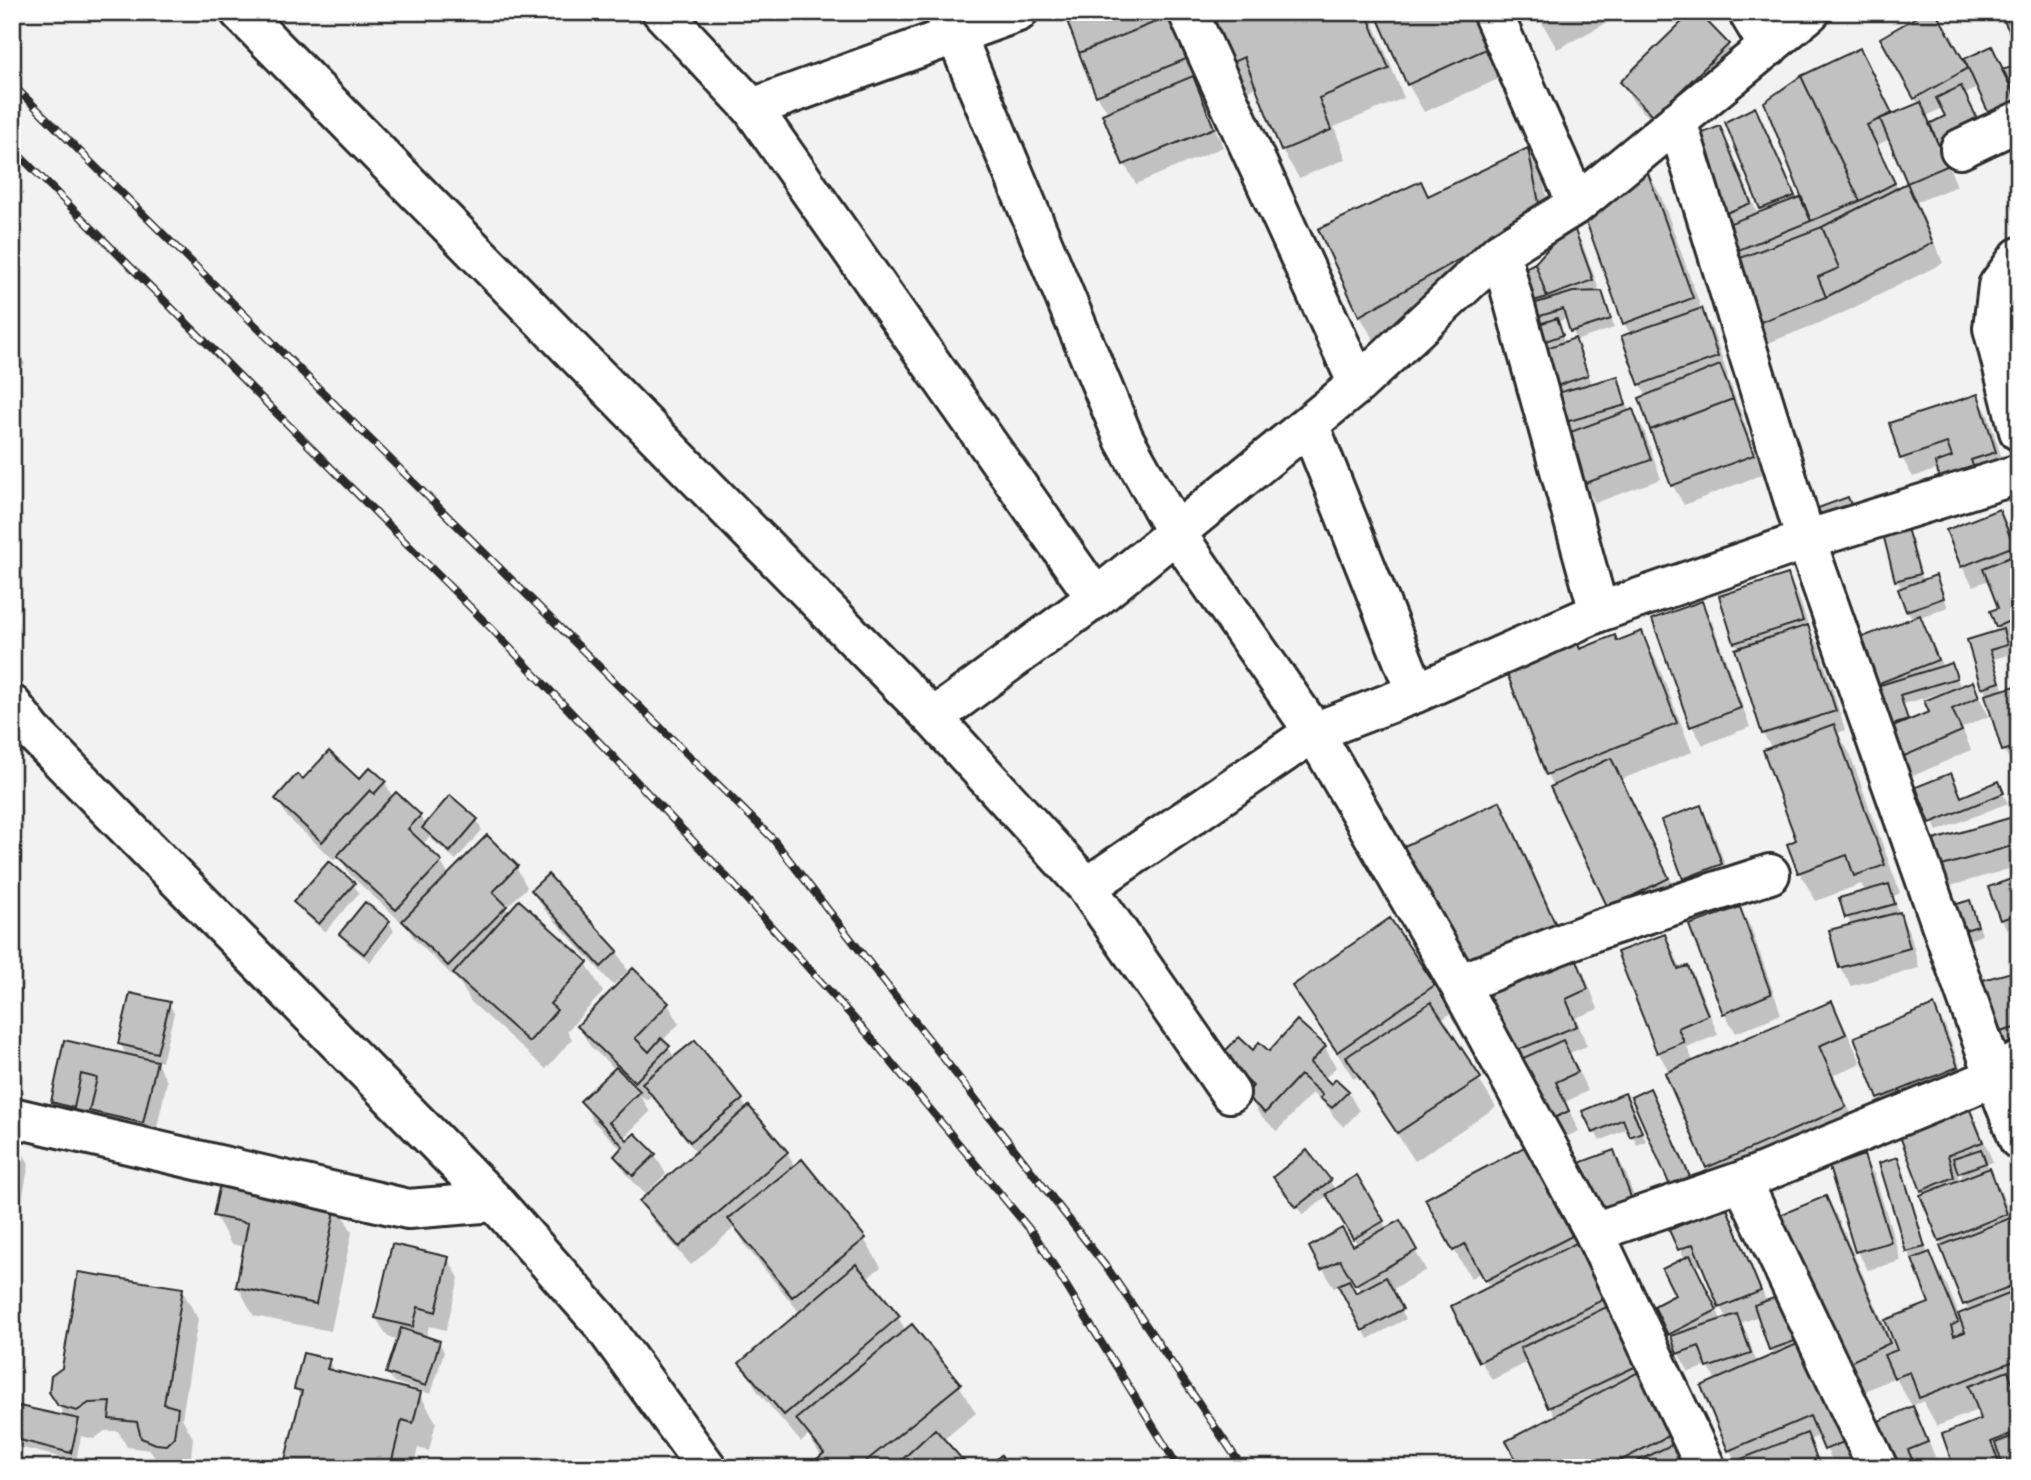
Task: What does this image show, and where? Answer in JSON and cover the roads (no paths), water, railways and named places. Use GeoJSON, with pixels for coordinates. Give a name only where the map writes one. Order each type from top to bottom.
{"type":"FeatureCollection","features":[{"type":"Feature","properties":{"kind":"street"},"geometry":{"type":"LineString","coordinates":[[240,12],[933,718],[1087,887],[1230,1093]]}},
{"type":"Feature","properties":{"kind":"street"},"geometry":{"type":"LineString","coordinates":[[662,12],[752,108],[1096,598]]}},
{"type":"Feature","properties":{"kind":"street"},"geometry":{"type":"LineString","coordinates":[[752,108],[950,24],[1018,12]]}},
{"type":"Feature","properties":{"kind":"street"},"geometry":{"type":"LineString","coordinates":[[1188,12],[1358,384]]}},
{"type":"Feature","properties":{"kind":"street"},"geometry":{"type":"LineString","coordinates":[[1492,12],[1577,204]]}},
{"type":"Feature","properties":{"kind":"street"},"geometry":{"type":"LineString","coordinates":[[1748,12],[1769,47]]}},
{"type":"Feature","properties":{"kind":"street"},"geometry":{"type":"LineString","coordinates":[[933,718],[1096,598],[1358,384],[1500,252],[1577,204],[1810,12]]}},
{"type":"Feature","properties":{"kind":"street"},"geometry":{"type":"LineString","coordinates":[[950,24],[1124,439],[1176,533],[1314,732],[1459,984],[1594,1232],[1706,1468]]}},
{"type":"Feature","properties":{"kind":"street"},"geometry":{"type":"LineString","coordinates":[[1677,121],[1806,540],[2007,1069],[2019,1140]]}},
{"type":"Feature","properties":{"kind":"street"},"geometry":{"type":"LineString","coordinates":[[1960,149],[2019,121]]}},
{"type":"Feature","properties":{"kind":"street"},"geometry":{"type":"LineString","coordinates":[[1500,252],[1599,612]]}},
{"type":"Feature","properties":{"kind":"street"},"geometry":{"type":"LineString","coordinates":[[2019,257],[1998,286],[1993,328],[2019,431]]}},
{"type":"Feature","properties":{"kind":"street"},"geometry":{"type":"LineString","coordinates":[[1309,424],[1416,693]]}},
{"type":"Feature","properties":{"kind":"street"},"geometry":{"type":"LineString","coordinates":[[1087,887],[1314,732],[1416,693],[1599,612],[1806,540],[2019,474]]}},
{"type":"Feature","properties":{"kind":"street"},"geometry":{"type":"LineString","coordinates":[[19,720],[495,1202],[601,1322],[706,1468]]}},
{"type":"Feature","properties":{"kind":"street"},"geometry":{"type":"LineString","coordinates":[[1459,984],[1597,930],[1770,874]]}},
{"type":"Feature","properties":{"kind":"street"},"geometry":{"type":"LineString","coordinates":[[1594,1232],[1742,1181],[2007,1069]]}},
{"type":"Feature","properties":{"kind":"street"},"geometry":{"type":"LineString","coordinates":[[12,1117],[408,1209],[495,1202]]}},
{"type":"Feature","properties":{"kind":"street"},"geometry":{"type":"LineString","coordinates":[[1742,1181],[1878,1468]]}},
{"type":"Feature","properties":{"kind":"railway"},"geometry":{"type":"LineString","coordinates":[[12,84],[773,839],[1110,1272],[1243,1468]]}},
{"type":"Feature","properties":{"kind":"railway"},"geometry":{"type":"LineString","coordinates":[[12,148],[491,628],[714,863],[867,1033],[1036,1237],[1179,1468]]}}]}
